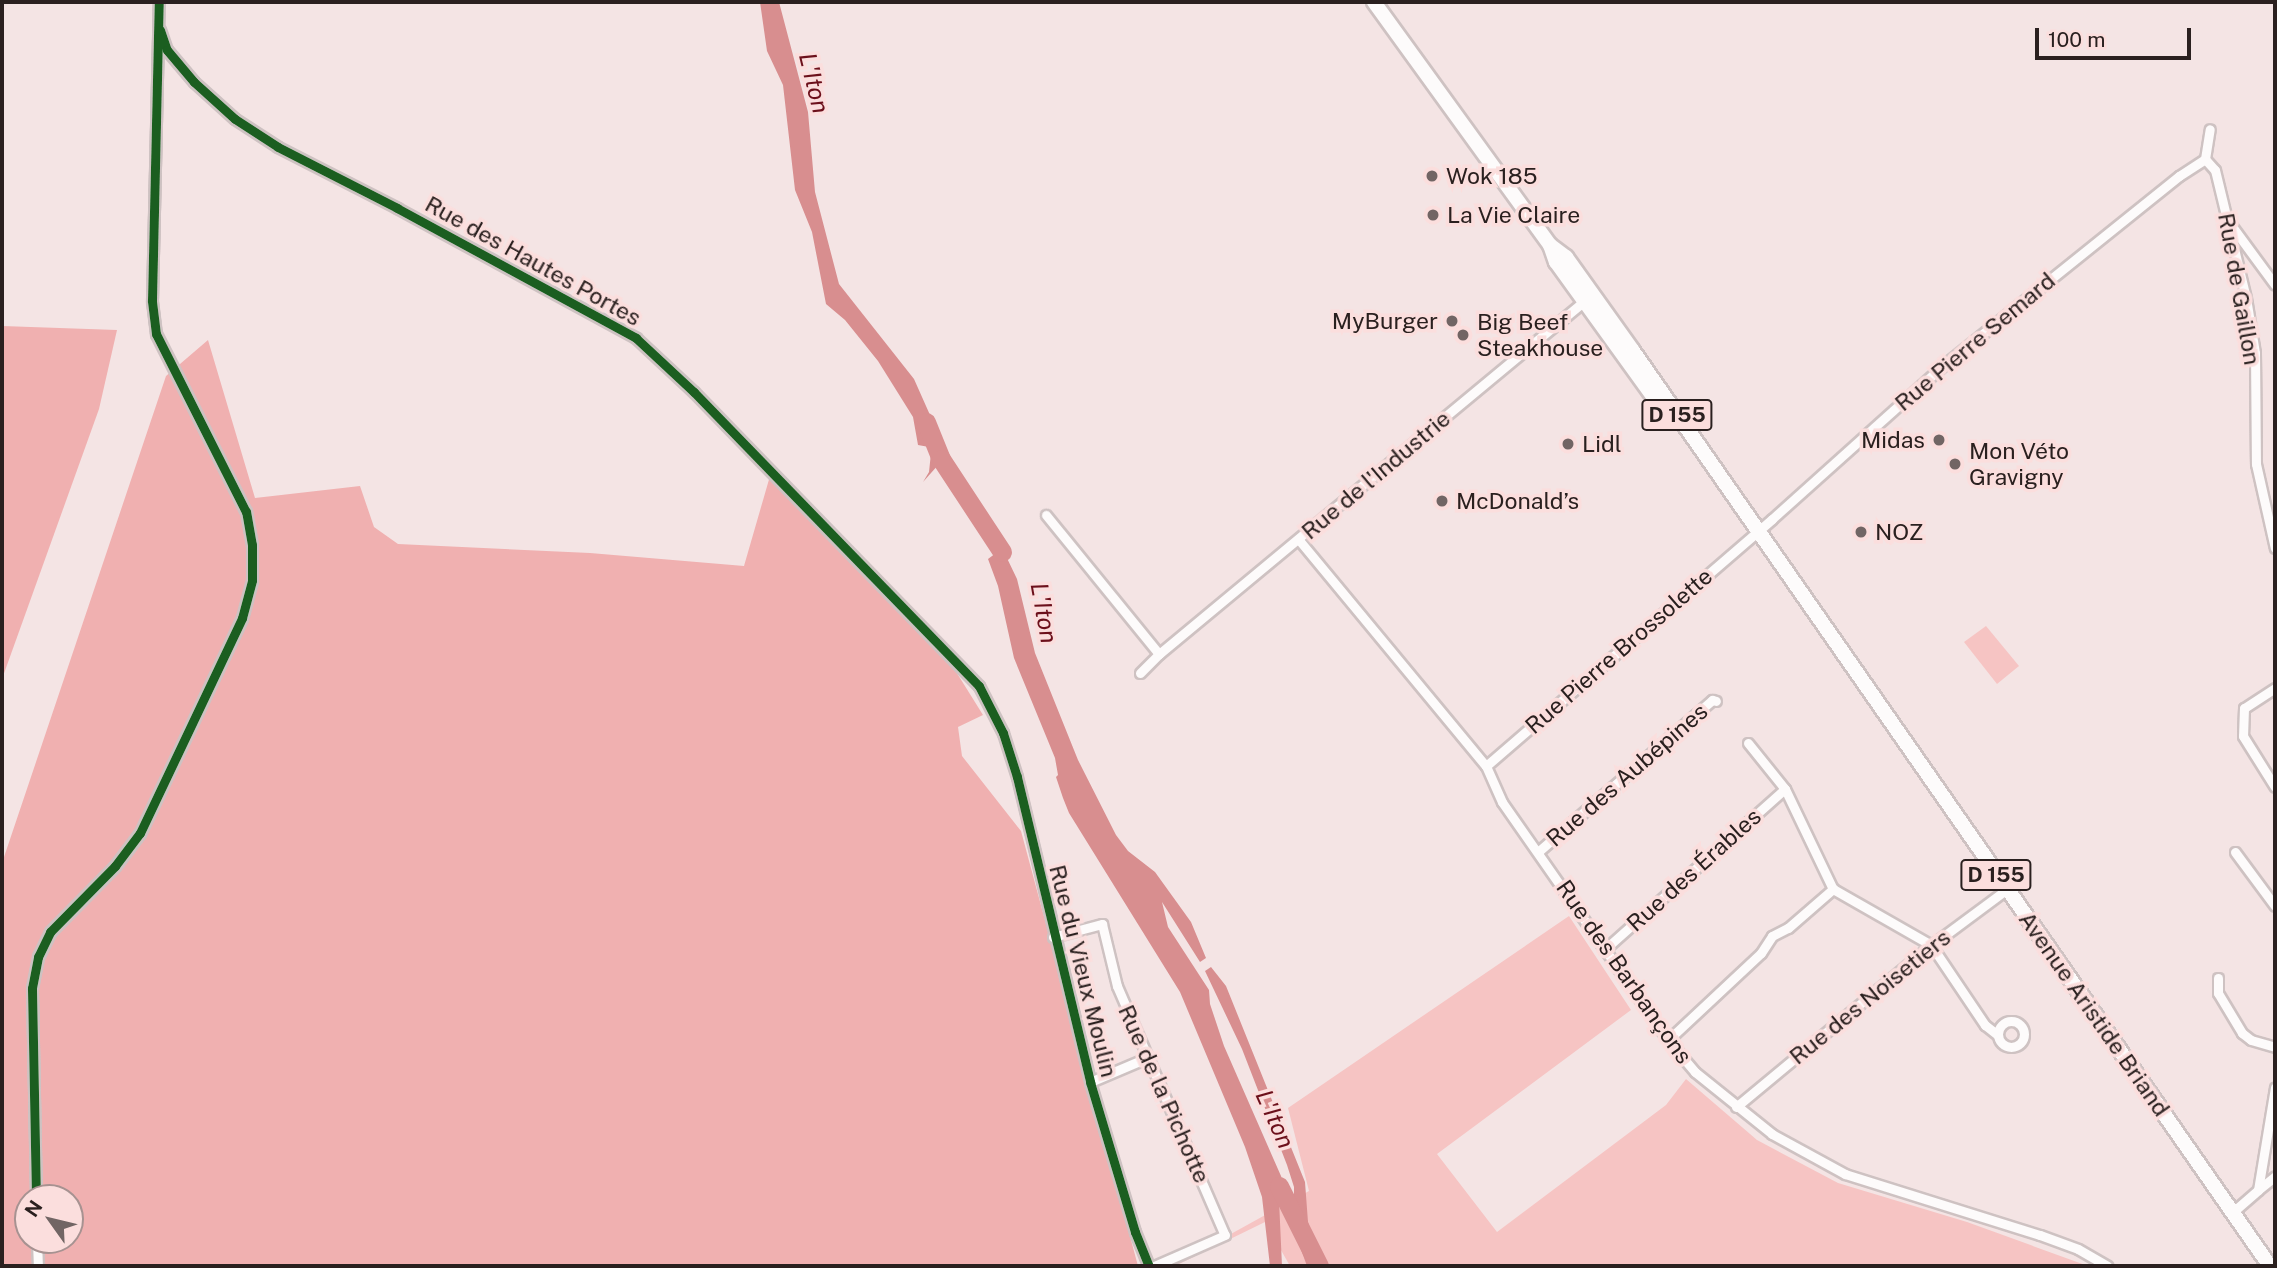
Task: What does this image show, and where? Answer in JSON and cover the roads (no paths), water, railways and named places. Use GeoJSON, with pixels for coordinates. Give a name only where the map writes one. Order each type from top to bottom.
{"type":"FeatureCollection","features":[{"type":"Feature","properties":{"kind":"main road","name":"Avenue Aristide Briand"},"geometry":{"type":"LineString","coordinates":[[1374,2],[1550,245],[1556,262],[1588,298],[1798,591],[2270,1266]]}},
{"type":"Feature","properties":{"kind":"street"},"geometry":{"type":"LineString","coordinates":[[36,1184],[32,988],[38,957],[50,932],[115,866],[140,833],[242,618],[252,580],[252,545],[246,512],[156,334],[152,300],[152,238],[159,2]]}},
{"type":"Feature","properties":{"kind":"street","name":"Rue des Hautes Portes"},"geometry":{"type":"LineString","coordinates":[[160,30],[167,50],[180,66],[234,119],[278,147],[397,208],[636,338],[694,392],[979,686]]}},
{"type":"Feature","properties":{"kind":"street"},"geometry":{"type":"LineString","coordinates":[[2205,159],[2210,129]]}},
{"type":"Feature","properties":{"kind":"street","name":"Rue de Gaillon"},"geometry":{"type":"LineString","coordinates":[[2205,159],[2215,170],[2229,222],[2255,353],[2256,464],[2273,525],[2275,548]]}},
{"type":"Feature","properties":{"kind":"street","name":"Rue Pierre Semard"},"geometry":{"type":"LineString","coordinates":[[1755,533],[1940,368],[2179,176],[2205,159]]}},
{"type":"Feature","properties":{"kind":"street"},"geometry":{"type":"LineString","coordinates":[[2229,222],[2275,285]]}},
{"type":"Feature","properties":{"kind":"street","name":"Rue de l'Industrie"},"geometry":{"type":"LineString","coordinates":[[1140,673],[1159,654],[1588,298]]}},
{"type":"Feature","properties":{"kind":"street"},"geometry":{"type":"LineString","coordinates":[[1046,515],[1159,654]]}},
{"type":"Feature","properties":{"kind":"street","name":"Rue Pierre Brossolette"},"geometry":{"type":"LineString","coordinates":[[1486,766],[1755,533]]}},
{"type":"Feature","properties":{"kind":"street","name":"Rue des Barbançons"},"geometry":{"type":"LineString","coordinates":[[1299,540],[1486,766],[1502,802],[1539,851],[1604,950],[1668,1040],[1695,1072],[1736,1107],[1811,1157],[1845,1174],[2040,1235],[2078,1249],[2107,1266]]}},
{"type":"Feature","properties":{"kind":"street","name":"Rue du Vieux Moulin"},"geometry":{"type":"LineString","coordinates":[[979,686],[1003,733],[1017,777],[1053,937],[1090,1082],[1135,1232],[1152,1266]]}},
{"type":"Feature","properties":{"kind":"street"},"geometry":{"type":"LineString","coordinates":[[2275,688],[2244,708],[2243,736],[2275,787]]}},
{"type":"Feature","properties":{"kind":"street","name":"Rue des Aubépines"},"geometry":{"type":"LineString","coordinates":[[1539,851],[1712,700],[1716,701]]}},
{"type":"Feature","properties":{"kind":"street"},"geometry":{"type":"LineString","coordinates":[[1748,743],[1785,789],[1832,889],[1931,945],[1985,1025],[1998,1035]]}},
{"type":"Feature","properties":{"kind":"street","name":"Rue des Érables"},"geometry":{"type":"LineString","coordinates":[[1604,950],[1785,789]]}},
{"type":"Feature","properties":{"kind":"street"},"geometry":{"type":"LineString","coordinates":[[2235,852],[2275,906]]}},
{"type":"Feature","properties":{"kind":"street"},"geometry":{"type":"LineString","coordinates":[[1668,1040],[1760,953],[1772,936],[1788,928],[1832,889]]}},
{"type":"Feature","properties":{"kind":"street","name":"Rue des Noisetiers"},"geometry":{"type":"LineString","coordinates":[[1736,1107],[1931,945],[2007,889]]}},
{"type":"Feature","properties":{"kind":"street","name":"Rue de la Pichotte"},"geometry":{"type":"LineString","coordinates":[[1053,937],[1102,924],[1117,986],[1225,1235],[1152,1266]]}},
{"type":"Feature","properties":{"kind":"street"},"geometry":{"type":"LineString","coordinates":[[2218,978],[2218,993],[2242,1033],[2251,1040],[2275,1047]]}},
{"type":"Feature","properties":{"kind":"street"},"geometry":{"type":"LineString","coordinates":[[1090,1082],[1149,1057]]}},
{"type":"Feature","properties":{"kind":"street"},"geometry":{"type":"LineString","coordinates":[[2258,1190],[2275,1087]]}},
{"type":"Feature","properties":{"kind":"street"},"geometry":{"type":"LineString","coordinates":[[2234,1211],[2275,1176]]}},
{"type":"Feature","properties":{"kind":"water"},"geometry":{"type":"Polygon","coordinates":[[[760,2],[779,2],[808,112],[815,192],[839,284],[914,379],[942,442],[935,448],[947,455],[923,482],[929,472],[931,453],[929,447],[918,445],[913,417],[878,361],[845,320],[826,304],[812,232],[795,190],[783,85],[767,51],[760,2]]]}},
{"type":"Feature","properties":{"kind":"water"},"geometry":{"type":"Polygon","coordinates":[[[993,529],[1017,579],[1035,653],[1078,760],[1116,835],[1128,851],[1155,872],[1191,922],[1206,958],[1200,962],[1162,902],[1168,927],[1209,990],[1210,1004],[1224,1046],[1281,1176],[1294,1214],[1294,1187],[1287,1165],[1242,1049],[1205,971],[1211,967],[1226,986],[1305,1182],[1308,1222],[1314,1247],[1324,1266],[1307,1266],[1289,1217],[1279,1200],[1282,1266],[1270,1266],[1262,1197],[1245,1147],[1180,992],[1069,813],[1063,798],[1056,777],[1058,775],[1055,758],[1014,658],[998,586],[988,559],[996,553],[986,534],[993,529]]]}},
{"type":"Feature","properties":{"kind":"waterway","name":"L'Iton"},"geometry":{"type":"LineString","coordinates":[[926,422],[941,459],[1002,552]]}},
{"type":"Feature","properties":{"kind":"waterway","name":"L'Iton"},"geometry":{"type":"LineString","coordinates":[[1279,1186],[1319,1266]]}},
{"type":"Feature","properties":{"kind":"place","name":"Wok 185"},"geometry":{"type":"Point","coordinates":[1432,176]}},
{"type":"Feature","properties":{"kind":"place","name":"La Vie Claire"},"geometry":{"type":"Point","coordinates":[1433,215]}},
{"type":"Feature","properties":{"kind":"place","name":"MyBurger"},"geometry":{"type":"Point","coordinates":[1452,321]}},
{"type":"Feature","properties":{"kind":"place","name":"Big Beef Steakhouse"},"geometry":{"type":"Point","coordinates":[1463,335]}},
{"type":"Feature","properties":{"kind":"place","name":"Midas"},"geometry":{"type":"Point","coordinates":[1939,440]}},
{"type":"Feature","properties":{"kind":"place","name":"Lidl"},"geometry":{"type":"Point","coordinates":[1568,444]}},
{"type":"Feature","properties":{"kind":"place","name":"Mon Véto Gravigny"},"geometry":{"type":"Point","coordinates":[1955,464]}},
{"type":"Feature","properties":{"kind":"place","name":"McDonald’s"},"geometry":{"type":"Point","coordinates":[1442,501]}},
{"type":"Feature","properties":{"kind":"place","name":"NOZ"},"geometry":{"type":"Point","coordinates":[1861,532]}}]}
